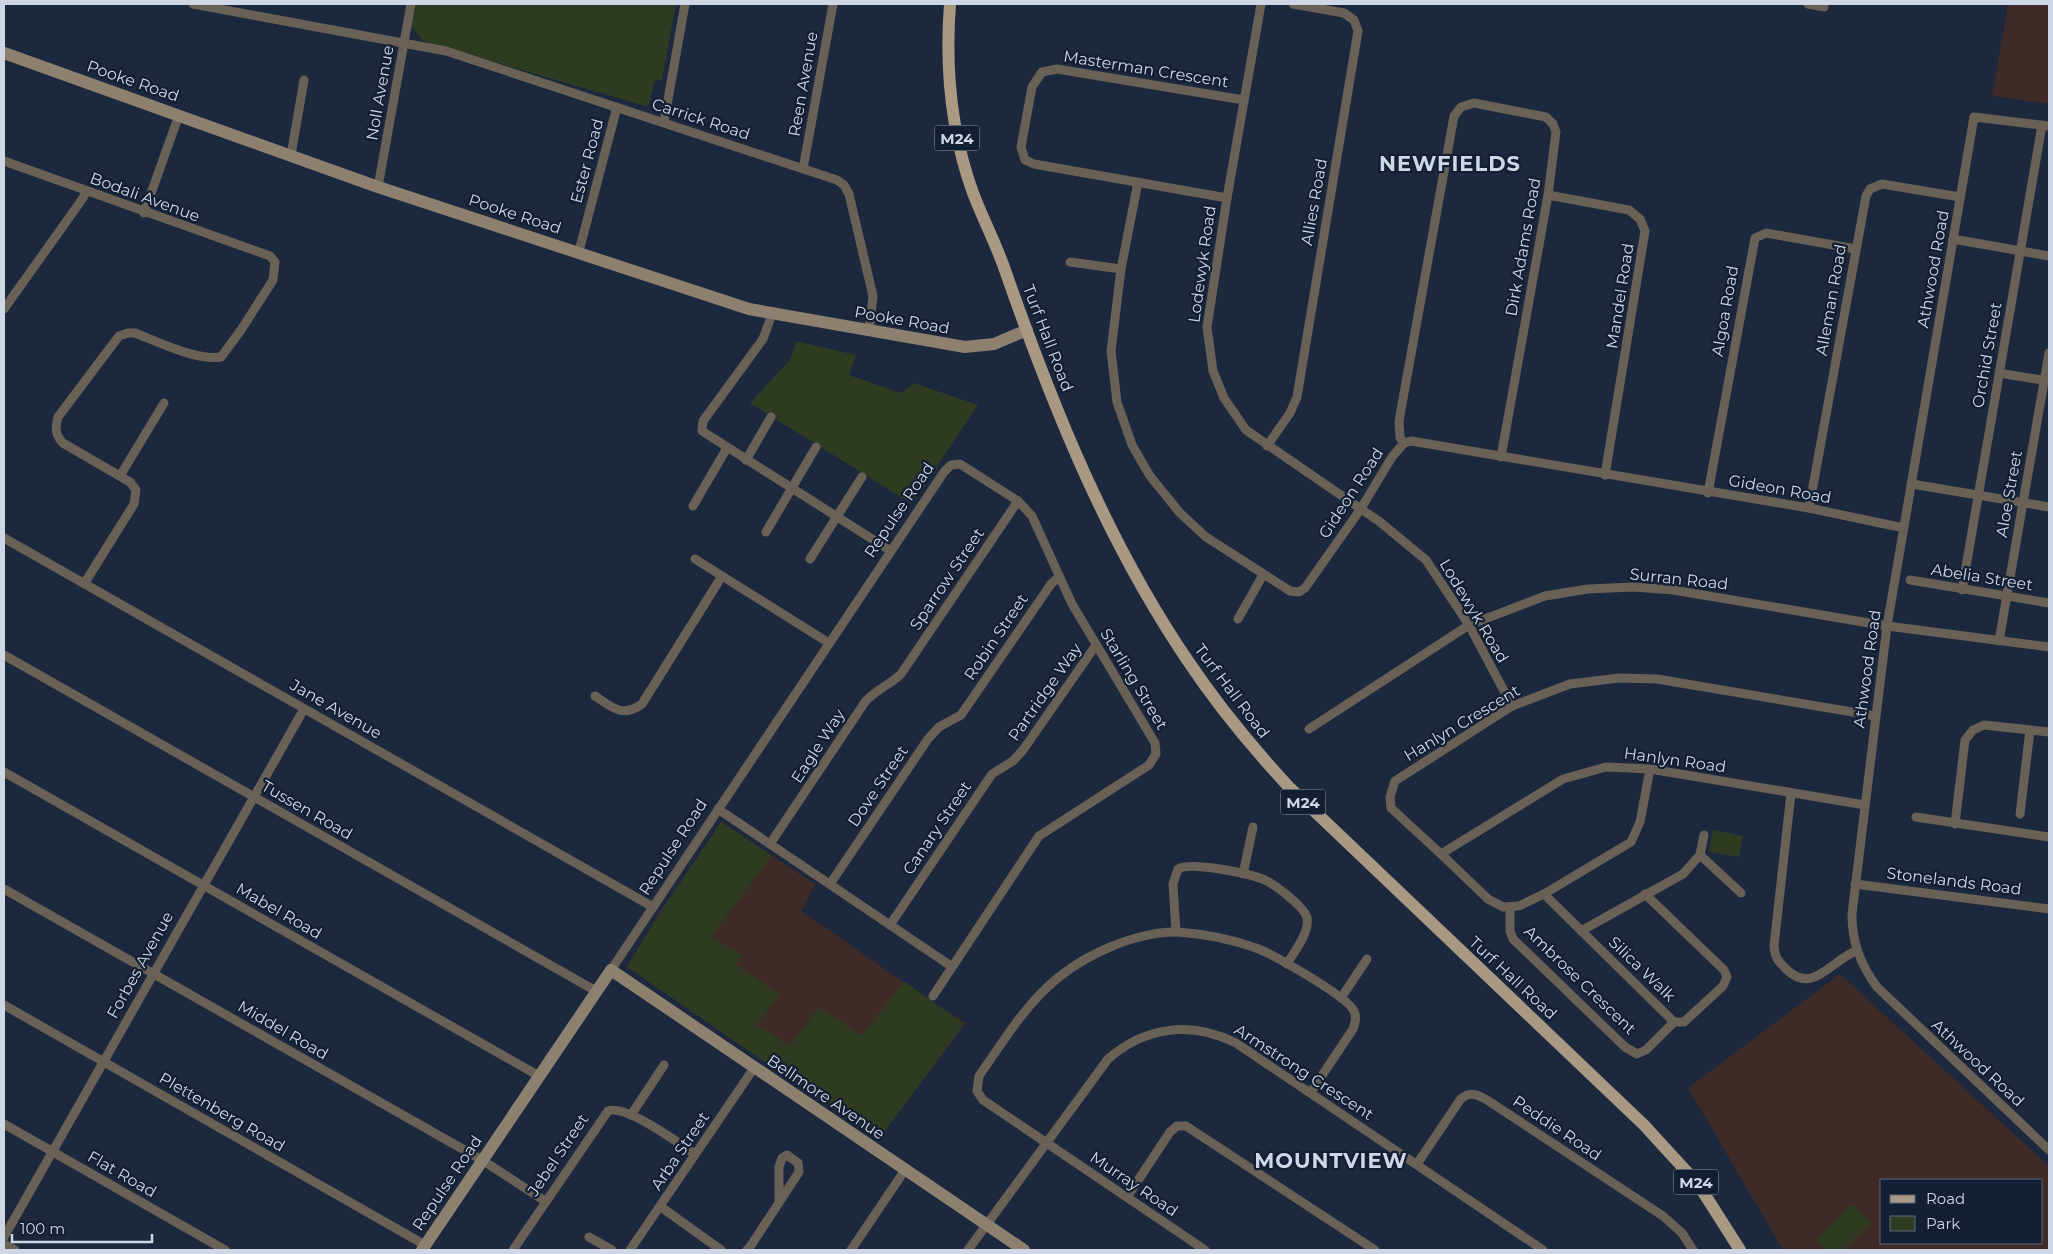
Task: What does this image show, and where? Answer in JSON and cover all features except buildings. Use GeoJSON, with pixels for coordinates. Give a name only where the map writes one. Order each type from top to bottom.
{"type":"FeatureCollection","features":[{"type":"Feature","properties":{"kind":"main road","name":"Turf Hall Road"},"geometry":{"type":"LineString","coordinates":[[950,4],[948,62],[950,95],[958,140],[973,193],[1062,418],[1118,541],[1164,624],[1235,726],[1288,787],[1671,1152],[1708,1199],[1740,1250]]}},
{"type":"Feature","properties":{"kind":"street","name":"Carrick Road"},"geometry":{"type":"LineString","coordinates":[[194,4],[451,52],[837,180],[848,191],[873,296],[869,331]]}},
{"type":"Feature","properties":{"kind":"street","name":"Noll Avenue"},"geometry":{"type":"LineString","coordinates":[[378,187],[411,4]]}},
{"type":"Feature","properties":{"kind":"street"},"geometry":{"type":"LineString","coordinates":[[664,122],[686,4]]}},
{"type":"Feature","properties":{"kind":"street","name":"Reen Avenue"},"geometry":{"type":"LineString","coordinates":[[803,169],[833,4]]}},
{"type":"Feature","properties":{"kind":"street","name":"Lodewyk Road"},"geometry":{"type":"LineString","coordinates":[[1261,4],[1227,198],[1207,327],[1213,371],[1224,398],[1246,430],[1360,510],[1426,560],[1468,625],[1512,706]]}},
{"type":"Feature","properties":{"kind":"street","name":"Allies Road"},"geometry":{"type":"LineString","coordinates":[[1267,446],[1290,413],[1297,397],[1358,31],[1354,20],[1344,13],[1293,4]]}},
{"type":"Feature","properties":{"kind":"street"},"geometry":{"type":"LineString","coordinates":[[1808,4],[1824,7]]}},
{"type":"Feature","properties":{"kind":"street","name":"Pooke Road"},"geometry":{"type":"LineString","coordinates":[[4,53],[378,187],[579,251],[729,303],[772,314],[976,348],[994,344],[1027,330]]}},
{"type":"Feature","properties":{"kind":"street","name":"Masterman Crescent"},"geometry":{"type":"LineString","coordinates":[[1227,198],[1034,164],[1025,160],[1021,147],[1032,88],[1042,72],[1057,69],[1244,100]]}},
{"type":"Feature","properties":{"kind":"street"},"geometry":{"type":"LineString","coordinates":[[290,155],[304,80]]}},
{"type":"Feature","properties":{"kind":"street","name":"Dirk Adams Road"},"geometry":{"type":"LineString","coordinates":[[1404,444],[1400,438],[1399,421],[1454,116],[1461,107],[1474,103],[1546,118],[1553,124],[1556,139],[1548,195],[1501,456]]}},
{"type":"Feature","properties":{"kind":"street","name":"Ester Road"},"geometry":{"type":"LineString","coordinates":[[579,251],[617,107]]}},
{"type":"Feature","properties":{"kind":"street"},"geometry":{"type":"LineString","coordinates":[[144,213],[179,115]]}},
{"type":"Feature","properties":{"kind":"street","name":"Athwood Road"},"geometry":{"type":"LineString","coordinates":[[2045,126],[1974,118],[1887,626],[1855,884],[1852,930],[1856,951],[1866,973],[1890,1001],[2049,1150]]}},
{"type":"Feature","properties":{"kind":"street","name":"Orchid Street"},"geometry":{"type":"LineString","coordinates":[[1962,590],[2020,251],[2045,126]]}},
{"type":"Feature","properties":{"kind":"street","name":"Bodali Avenue"},"geometry":{"type":"LineString","coordinates":[[4,161],[144,213],[270,256],[275,262],[273,280],[221,356],[212,358],[200,356],[128,333],[119,336],[106,349],[58,417],[55,428],[57,437],[63,443],[120,476]]}},
{"type":"Feature","properties":{"kind":"street","name":"Gideon Road"},"geometry":{"type":"LineString","coordinates":[[1138,182],[1121,269],[1111,351],[1118,402],[1132,445],[1150,476],[1180,513],[1206,537],[1290,591],[1299,592],[1305,588],[1360,510],[1392,457],[1404,444],[1420,442],[1605,475],[1810,508],[1904,528]]}},
{"type":"Feature","properties":{"kind":"street","name":"Alleman Road"},"geometry":{"type":"LineString","coordinates":[[1810,508],[1866,196],[1870,189],[1882,184],[1960,197]]}},
{"type":"Feature","properties":{"kind":"street"},"geometry":{"type":"LineString","coordinates":[[4,309],[83,198],[86,191]]}},
{"type":"Feature","properties":{"kind":"street","name":"Mandel Road"},"geometry":{"type":"LineString","coordinates":[[1548,195],[1626,209],[1640,219],[1645,231],[1605,475]]}},
{"type":"Feature","properties":{"kind":"street","name":"Algoa Road"},"geometry":{"type":"LineString","coordinates":[[1708,492],[1755,238],[1766,233],[1856,249]]}},
{"type":"Feature","properties":{"kind":"street"},"geometry":{"type":"LineString","coordinates":[[1953,239],[2049,256]]}},
{"type":"Feature","properties":{"kind":"street"},"geometry":{"type":"LineString","coordinates":[[1070,262],[1121,269]]}},
{"type":"Feature","properties":{"kind":"street"},"geometry":{"type":"LineString","coordinates":[[772,314],[764,339],[701,424],[704,435],[891,551]]}},
{"type":"Feature","properties":{"kind":"street","name":"Aloe Street"},"geometry":{"type":"LineString","coordinates":[[1999,641],[2023,502],[2047,380],[2049,353]]}},
{"type":"Feature","properties":{"kind":"street"},"geometry":{"type":"LineString","coordinates":[[1999,373],[2047,380]]}},
{"type":"Feature","properties":{"kind":"street"},"geometry":{"type":"LineString","coordinates":[[84,584],[134,504],[136,490],[130,482],[120,476],[164,403]]}},
{"type":"Feature","properties":{"kind":"street"},"geometry":{"type":"LineString","coordinates":[[746,460],[771,418]]}},
{"type":"Feature","properties":{"kind":"street"},"geometry":{"type":"LineString","coordinates":[[766,532],[816,447]]}},
{"type":"Feature","properties":{"kind":"street"},"geometry":{"type":"LineString","coordinates":[[693,506],[727,448]]}},
{"type":"Feature","properties":{"kind":"street","name":"Starling Street"},"geometry":{"type":"LineString","coordinates":[[933,996],[951,966],[1039,836],[1149,765],[1156,750],[1155,743],[1096,645],[1059,577],[1032,516],[1018,501],[963,465],[954,464]]}},
{"type":"Feature","properties":{"kind":"street","name":"Repulse Road"},"geometry":{"type":"LineString","coordinates":[[423,1248],[944,472],[954,464]]}},
{"type":"Feature","properties":{"kind":"street"},"geometry":{"type":"LineString","coordinates":[[810,559],[862,477]]}},
{"type":"Feature","properties":{"kind":"street"},"geometry":{"type":"LineString","coordinates":[[1912,484],[2049,507]]}},
{"type":"Feature","properties":{"kind":"street","name":"Sparrow Street"},"geometry":{"type":"LineString","coordinates":[[901,674],[1018,501]]}},
{"type":"Feature","properties":{"kind":"street","name":"Jane Avenue"},"geometry":{"type":"LineString","coordinates":[[4,538],[653,907]]}},
{"type":"Feature","properties":{"kind":"street"},"geometry":{"type":"LineString","coordinates":[[695,559],[829,643]]}},
{"type":"Feature","properties":{"kind":"street"},"geometry":{"type":"LineString","coordinates":[[1238,620],[1263,575]]}},
{"type":"Feature","properties":{"kind":"street"},"geometry":{"type":"LineString","coordinates":[[595,696],[624,712],[634,710],[642,704],[722,576]]}},
{"type":"Feature","properties":{"kind":"street","name":"Robin Street"},"geometry":{"type":"LineString","coordinates":[[961,715],[1051,584],[1059,577]]}},
{"type":"Feature","properties":{"kind":"street","name":"Abelia Street"},"geometry":{"type":"LineString","coordinates":[[1910,580],[2049,603]]}},
{"type":"Feature","properties":{"kind":"street","name":"Surran Road"},"geometry":{"type":"LineString","coordinates":[[1309,729],[1468,625],[1545,596],[1588,588],[1633,587],[1673,590],[1887,626],[2049,647]]}},
{"type":"Feature","properties":{"kind":"street","name":"Partridge Way"},"geometry":{"type":"LineString","coordinates":[[1018,757],[1096,645]]}},
{"type":"Feature","properties":{"kind":"street","name":"Tussen Road"},"geometry":{"type":"LineString","coordinates":[[4,655],[596,991]]}},
{"type":"Feature","properties":{"kind":"street","name":"Eagle Way"},"geometry":{"type":"LineString","coordinates":[[770,844],[865,702],[874,692],[891,683],[901,674]]}},
{"type":"Feature","properties":{"kind":"street","name":"Hanlyn Crescent"},"geometry":{"type":"LineString","coordinates":[[1441,854],[1391,808],[1390,797],[1395,782],[1512,706],[1570,684],[1628,678],[1656,679],[1876,716]]}},
{"type":"Feature","properties":{"kind":"street","name":"Forbes Avenue"},"geometry":{"type":"LineString","coordinates":[[4,1237],[304,708]]}},
{"type":"Feature","properties":{"kind":"street","name":"Dove Street"},"geometry":{"type":"LineString","coordinates":[[830,884],[928,739],[939,727],[961,715]]}},
{"type":"Feature","properties":{"kind":"street"},"geometry":{"type":"LineString","coordinates":[[1955,824],[1965,740],[1968,734],[1984,725],[2049,732]]}},
{"type":"Feature","properties":{"kind":"street"},"geometry":{"type":"LineString","coordinates":[[2020,814],[2030,730]]}},
{"type":"Feature","properties":{"kind":"street","name":"Canary Street"},"geometry":{"type":"LineString","coordinates":[[890,925],[992,774],[1018,757]]}},
{"type":"Feature","properties":{"kind":"street","name":"Hanlyn Road"},"geometry":{"type":"LineString","coordinates":[[1441,854],[1563,779],[1606,767],[1650,768],[1865,805]]}},
{"type":"Feature","properties":{"kind":"street","name":"Ambrose Crescent"},"geometry":{"type":"LineString","coordinates":[[1650,768],[1640,822],[1631,842],[1544,894],[1519,906],[1510,907],[1510,931],[1513,939],[1625,1047],[1637,1054],[1646,1050],[1674,1022]]}},
{"type":"Feature","properties":{"kind":"street","name":"Mabel Road"},"geometry":{"type":"LineString","coordinates":[[4,772],[539,1076]]}},
{"type":"Feature","properties":{"kind":"street"},"geometry":{"type":"LineString","coordinates":[[1792,793],[1774,946],[1775,958],[1795,978],[1803,981],[1812,979],[1856,951]]}},
{"type":"Feature","properties":{"kind":"street"},"geometry":{"type":"LineString","coordinates":[[718,809],[951,966]]}},
{"type":"Feature","properties":{"kind":"street"},"geometry":{"type":"LineString","coordinates":[[1916,818],[2049,837]]}},
{"type":"Feature","properties":{"kind":"street"},"geometry":{"type":"LineString","coordinates":[[1243,874],[1252,827]]}},
{"type":"Feature","properties":{"kind":"street"},"geometry":{"type":"LineString","coordinates":[[1704,835],[1700,855],[1741,892]]}},
{"type":"Feature","properties":{"kind":"street"},"geometry":{"type":"LineString","coordinates":[[1441,854],[1488,899],[1503,907],[1510,907]]}},
{"type":"Feature","properties":{"kind":"street","name":"Silica Walk"},"geometry":{"type":"LineString","coordinates":[[1581,931],[1683,874],[1700,855]]}},
{"type":"Feature","properties":{"kind":"street"},"geometry":{"type":"LineString","coordinates":[[1176,932],[1173,884],[1178,868],[1193,866],[1243,874],[1265,880],[1305,912],[1307,927],[1287,964]]}},
{"type":"Feature","properties":{"kind":"street","name":"Stonelands Road"},"geometry":{"type":"LineString","coordinates":[[1855,884],[2049,909]]}},
{"type":"Feature","properties":{"kind":"street","name":"Middel Road"},"geometry":{"type":"LineString","coordinates":[[4,889],[482,1160],[545,1201]]}},
{"type":"Feature","properties":{"kind":"street","name":"Silica Walk"},"geometry":{"type":"LineString","coordinates":[[1544,894],[1674,1022],[1684,1022],[1723,986],[1727,977],[1724,970],[1645,894]]}},
{"type":"Feature","properties":{"kind":"street","name":"Murray Road"},"geometry":{"type":"LineString","coordinates":[[1205,1250],[983,1100],[976,1091],[979,1076],[1031,1002],[1062,973],[1109,947],[1176,932],[1209,936],[1266,952],[1341,998]]}},
{"type":"Feature","properties":{"kind":"street"},"geometry":{"type":"LineString","coordinates":[[1311,1092],[1356,1022],[1353,1010],[1341,998],[1367,959]]}},
{"type":"Feature","properties":{"kind":"street","name":"Bellmore Avenue"},"geometry":{"type":"LineString","coordinates":[[611,970],[1024,1250]]}},
{"type":"Feature","properties":{"kind":"street","name":"Plettenberg Road"},"geometry":{"type":"LineString","coordinates":[[4,1005],[423,1248]]}},
{"type":"Feature","properties":{"kind":"street","name":"Armstrong Crescent"},"geometry":{"type":"LineString","coordinates":[[968,1250],[1108,1059],[1130,1042],[1160,1031],[1196,1029],[1225,1037],[1311,1092],[1543,1250]]}},
{"type":"Feature","properties":{"kind":"street"},"geometry":{"type":"LineString","coordinates":[[631,1115],[664,1065]]}},
{"type":"Feature","properties":{"kind":"street","name":"Arba Street"},"geometry":{"type":"LineString","coordinates":[[630,1250],[754,1068]]}},
{"type":"Feature","properties":{"kind":"street","name":"Peddie Road"},"geometry":{"type":"LineString","coordinates":[[1416,1164],[1460,1100],[1467,1094],[1475,1094],[1663,1216],[1682,1233],[1693,1250]]}},
{"type":"Feature","properties":{"kind":"street","name":"Jebel Street"},"geometry":{"type":"LineString","coordinates":[[512,1250],[605,1113],[614,1109],[631,1115],[695,1154]]}},
{"type":"Feature","properties":{"kind":"street","name":"Flat Road"},"geometry":{"type":"LineString","coordinates":[[4,1124],[225,1250]]}},
{"type":"Feature","properties":{"kind":"street"},"geometry":{"type":"LineString","coordinates":[[1127,1197],[1170,1132],[1177,1126],[1186,1126],[1375,1250]]}},
{"type":"Feature","properties":{"kind":"street"},"geometry":{"type":"LineString","coordinates":[[748,1250],[779,1203],[800,1170],[796,1162],[787,1155],[782,1158],[779,1167],[779,1203]]}},
{"type":"Feature","properties":{"kind":"street"},"geometry":{"type":"LineString","coordinates":[[851,1250],[905,1170]]}},
{"type":"Feature","properties":{"kind":"street"},"geometry":{"type":"LineString","coordinates":[[661,1207],[721,1250]]}},
{"type":"Feature","properties":{"kind":"street"},"geometry":{"type":"LineString","coordinates":[[589,1237],[612,1250]]}},
{"type":"Feature","properties":{"kind":"street"},"geometry":{"type":"LineString","coordinates":[[4,1244],[15,1250]]}},
{"type":"Feature","properties":{"kind":"shaded area"},"geometry":{"type":"Polygon","coordinates":[[[2008,4],[2049,4],[2049,104],[1992,96],[2008,4]]]}},
{"type":"Feature","properties":{"kind":"shaded area"},"geometry":{"type":"Polygon","coordinates":[[[722,822],[815,884],[802,911],[932,1002],[966,1023],[878,1140],[627,966],[661,910],[722,822]]]}},
{"type":"Feature","properties":{"kind":"shaded area"},"geometry":{"type":"Polygon","coordinates":[[[1840,974],[2049,1166],[2049,1250],[1783,1250],[1688,1088],[1840,974]]]}},
{"type":"Feature","properties":{"kind":"green space"},"geometry":{"type":"Polygon","coordinates":[[[416,4],[676,4],[662,80],[655,80],[649,104],[645,106],[423,41],[412,27],[416,4]]]}},
{"type":"Feature","properties":{"kind":"green space"},"geometry":{"type":"Polygon","coordinates":[[[796,341],[856,355],[849,375],[901,393],[914,383],[978,405],[912,504],[750,403],[790,360],[796,341]]]}},
{"type":"Feature","properties":{"kind":"green space"},"geometry":{"type":"Polygon","coordinates":[[[721,822],[772,856],[711,937],[742,955],[736,965],[780,994],[757,1025],[790,1046],[819,1007],[862,1035],[904,981],[964,1024],[878,1140],[627,967],[662,910],[721,822]]]}},
{"type":"Feature","properties":{"kind":"green space"},"geometry":{"type":"Polygon","coordinates":[[[1713,830],[1743,836],[1739,857],[1709,852],[1713,830]]]}},
{"type":"Feature","properties":{"kind":"green space"},"geometry":{"type":"Polygon","coordinates":[[[1852,1204],[1871,1223],[1843,1250],[1826,1250],[1816,1240],[1852,1204]]]}},
{"type":"Feature","properties":{"kind":"district","name":"NEWFIELDS"},"geometry":{"type":"Point","coordinates":[1450,163]}},
{"type":"Feature","properties":{"kind":"district","name":"MOUNTVIEW"},"geometry":{"type":"Point","coordinates":[1331,1160]}}]}
